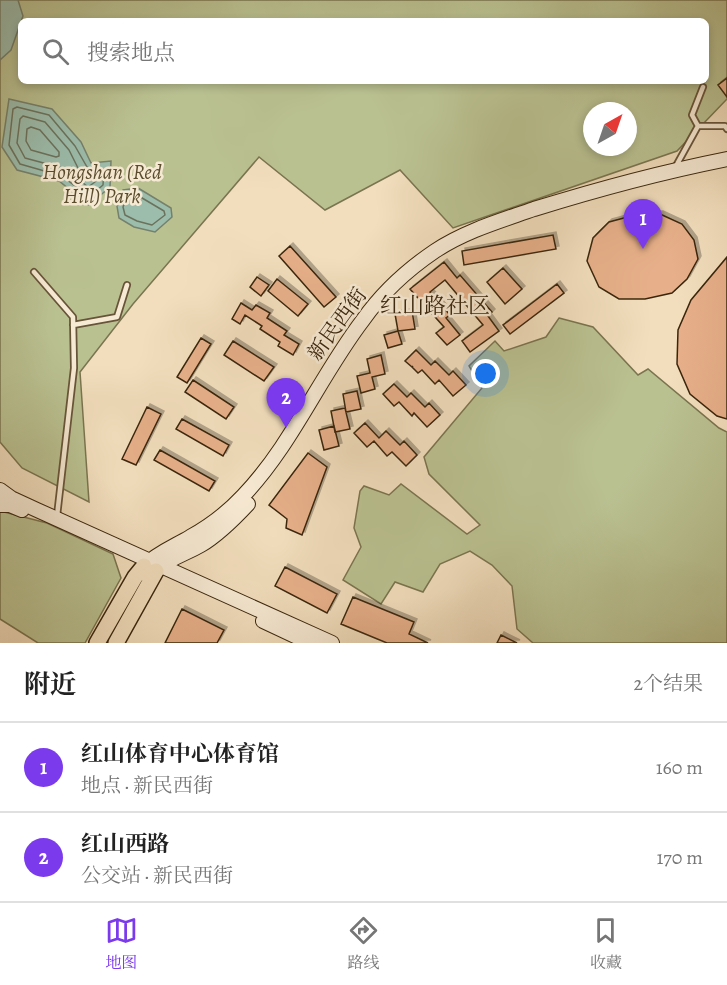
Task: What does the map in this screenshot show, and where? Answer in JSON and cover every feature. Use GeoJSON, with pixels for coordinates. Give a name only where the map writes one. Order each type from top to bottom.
{"type":"FeatureCollection","features":[{"type":"Feature","properties":{"kind":"main road","name":"新民西街"},"geometry":{"type":"LineString","coordinates":[[153,566],[220,518],[249,490],[263,474],[363,319],[389,289],[435,251],[459,237],[493,223],[586,192],[727,159]]}},
{"type":"Feature","properties":{"kind":"main road","name":"新民西街"},"geometry":{"type":"LineString","coordinates":[[153,566],[202,545],[224,528],[252,500],[265,484],[377,314],[407,283],[428,266],[457,246],[488,232],[568,206],[672,177],[727,166]]}},
{"type":"Feature","properties":{"kind":"main road"},"geometry":{"type":"LineString","coordinates":[[0,490],[11,498],[310,643]]}},
{"type":"Feature","properties":{"kind":"main road"},"geometry":{"type":"LineString","coordinates":[[0,505],[10,505],[59,525],[332,643]]}},
{"type":"Feature","properties":{"kind":"main road"},"geometry":{"type":"LineString","coordinates":[[96,643],[135,577],[153,566]]}},
{"type":"Feature","properties":{"kind":"main road"},"geometry":{"type":"LineString","coordinates":[[116,643],[153,566]]}},
{"type":"Feature","properties":{"kind":"lane"},"geometry":{"type":"LineString","coordinates":[[698,126],[692,115],[703,87]]}},
{"type":"Feature","properties":{"kind":"lane"},"geometry":{"type":"LineString","coordinates":[[698,126],[725,126],[727,129]]}},
{"type":"Feature","properties":{"kind":"lane"},"geometry":{"type":"LineString","coordinates":[[675,170],[698,126]]}},
{"type":"Feature","properties":{"kind":"lane"},"geometry":{"type":"LineString","coordinates":[[34,272],[73,317],[74,368],[57,519]]}},
{"type":"Feature","properties":{"kind":"lane"},"geometry":{"type":"LineString","coordinates":[[73,325],[117,317],[127,285]]}},
{"type":"Feature","properties":{"kind":"green space","name":"Hongshan (Red Hill) Park"},"geometry":{"type":"Polygon","coordinates":[[[0,0],[727,0],[727,99],[677,151],[453,228],[400,170],[325,210],[259,157],[133,304],[80,372],[89,502],[22,468],[0,442],[0,0]]]}},
{"type":"Feature","properties":{"kind":"green space"},"geometry":{"type":"Polygon","coordinates":[[[559,318],[593,327],[638,375],[648,369],[719,428],[727,432],[727,643],[533,643],[517,629],[512,586],[492,565],[470,551],[440,564],[423,592],[395,582],[381,604],[343,580],[361,547],[354,528],[360,491],[364,486],[389,495],[401,484],[467,534],[480,525],[429,474],[424,457],[482,388],[469,366],[495,341],[504,351],[546,337],[559,318]]]}},
{"type":"Feature","properties":{"kind":"green space"},"geometry":{"type":"Polygon","coordinates":[[[0,511],[47,523],[113,554],[121,578],[85,643],[38,643],[0,619],[0,511]]]}},
{"type":"Feature","properties":{"kind":"water"},"geometry":{"type":"Polygon","coordinates":[[[0,0],[18,0],[23,16],[18,18],[18,30],[11,50],[0,60],[0,0]]]}},
{"type":"Feature","properties":{"kind":"water"},"geometry":{"type":"Polygon","coordinates":[[[9,99],[52,109],[81,142],[91,163],[111,161],[110,187],[89,205],[59,181],[17,170],[2,147],[9,99]]]}},
{"type":"Feature","properties":{"kind":"water"},"geometry":{"type":"Polygon","coordinates":[[[138,188],[171,208],[172,217],[155,232],[134,227],[119,218],[117,206],[123,190],[138,188]]]}},
{"type":"Feature","properties":{"kind":"building"},"geometry":{"type":"Polygon","coordinates":[[[727,78],[727,97],[718,85],[727,78]]]}},
{"type":"Feature","properties":{"kind":"building"},"geometry":{"type":"Polygon","coordinates":[[[660,214],[682,224],[694,240],[698,259],[687,279],[672,293],[645,299],[619,299],[599,287],[587,261],[593,238],[609,222],[635,215],[660,214]]]}},
{"type":"Feature","properties":{"kind":"building"},"geometry":{"type":"Polygon","coordinates":[[[553,235],[556,249],[464,265],[462,251],[553,235]]]}},
{"type":"Feature","properties":{"kind":"building"},"geometry":{"type":"Polygon","coordinates":[[[290,246],[336,297],[324,307],[279,256],[290,246]]]}},
{"type":"Feature","properties":{"kind":"building"},"geometry":{"type":"Polygon","coordinates":[[[727,257],[727,419],[717,416],[690,394],[677,364],[678,330],[691,300],[727,257]]]}},
{"type":"Feature","properties":{"kind":"building"},"geometry":{"type":"Polygon","coordinates":[[[444,262],[457,278],[460,275],[492,312],[488,316],[499,331],[470,352],[462,341],[483,325],[445,280],[430,292],[450,315],[446,318],[460,335],[447,345],[436,333],[444,327],[410,289],[444,262]]]}},
{"type":"Feature","properties":{"kind":"building"},"geometry":{"type":"Polygon","coordinates":[[[503,268],[522,289],[505,304],[487,282],[503,268]]]}},
{"type":"Feature","properties":{"kind":"building"},"geometry":{"type":"Polygon","coordinates":[[[257,277],[269,285],[261,296],[250,287],[257,277]]]}},
{"type":"Feature","properties":{"kind":"building"},"geometry":{"type":"Polygon","coordinates":[[[277,279],[308,304],[298,316],[268,291],[277,279]]]}},
{"type":"Feature","properties":{"kind":"building"},"geometry":{"type":"Polygon","coordinates":[[[557,284],[564,293],[510,334],[503,325],[557,284]]]}},
{"type":"Feature","properties":{"kind":"building"},"geometry":{"type":"Polygon","coordinates":[[[241,303],[252,310],[256,305],[270,313],[267,318],[287,331],[284,335],[299,344],[293,355],[278,346],[280,342],[260,329],[262,326],[245,315],[240,324],[232,319],[241,303]]]}},
{"type":"Feature","properties":{"kind":"building"},"geometry":{"type":"Polygon","coordinates":[[[412,311],[415,329],[398,331],[395,314],[412,311]]]}},
{"type":"Feature","properties":{"kind":"building"},"geometry":{"type":"Polygon","coordinates":[[[398,331],[402,344],[388,348],[384,335],[398,331]]]}},
{"type":"Feature","properties":{"kind":"building"},"geometry":{"type":"Polygon","coordinates":[[[201,338],[211,344],[187,383],[177,377],[201,338]]]}},
{"type":"Feature","properties":{"kind":"building"},"geometry":{"type":"Polygon","coordinates":[[[233,341],[274,367],[264,381],[224,355],[233,341]]]}},
{"type":"Feature","properties":{"kind":"building"},"geometry":{"type":"Polygon","coordinates":[[[416,350],[431,365],[435,361],[449,375],[453,371],[466,385],[453,396],[439,380],[435,384],[422,370],[418,373],[405,361],[416,350]]]}},
{"type":"Feature","properties":{"kind":"building"},"geometry":{"type":"Polygon","coordinates":[[[381,355],[385,374],[372,377],[375,389],[361,393],[357,376],[370,373],[367,359],[381,355]]]}},
{"type":"Feature","properties":{"kind":"building"},"geometry":{"type":"Polygon","coordinates":[[[193,380],[234,407],[226,419],[185,392],[193,380]]]}},
{"type":"Feature","properties":{"kind":"building"},"geometry":{"type":"Polygon","coordinates":[[[394,384],[407,397],[411,393],[425,407],[429,403],[440,415],[427,427],[399,402],[394,406],[383,394],[394,384]]]}},
{"type":"Feature","properties":{"kind":"building"},"geometry":{"type":"Polygon","coordinates":[[[357,391],[361,409],[346,412],[343,394],[357,391]]]}},
{"type":"Feature","properties":{"kind":"building"},"geometry":{"type":"Polygon","coordinates":[[[147,407],[161,414],[136,465],[122,459],[147,407]]]}},
{"type":"Feature","properties":{"kind":"building"},"geometry":{"type":"Polygon","coordinates":[[[345,408],[350,429],[335,432],[331,411],[345,408]]]}},
{"type":"Feature","properties":{"kind":"building"},"geometry":{"type":"Polygon","coordinates":[[[182,419],[229,445],[223,456],[176,429],[182,419]]]}},
{"type":"Feature","properties":{"kind":"building"},"geometry":{"type":"Polygon","coordinates":[[[365,423],[379,438],[386,431],[400,445],[404,441],[417,455],[406,466],[392,452],[387,456],[374,441],[367,447],[354,433],[365,423]]]}},
{"type":"Feature","properties":{"kind":"building"},"geometry":{"type":"Polygon","coordinates":[[[334,426],[339,446],[324,450],[319,430],[334,426]]]}},
{"type":"Feature","properties":{"kind":"building"},"geometry":{"type":"Polygon","coordinates":[[[160,450],[215,481],[209,491],[154,460],[160,450]]]}},
{"type":"Feature","properties":{"kind":"building"},"geometry":{"type":"Polygon","coordinates":[[[308,453],[327,467],[302,535],[286,528],[287,519],[269,505],[308,453]]]}},
{"type":"Feature","properties":{"kind":"building"},"geometry":{"type":"Polygon","coordinates":[[[285,567],[337,594],[327,613],[275,586],[285,567]]]}},
{"type":"Feature","properties":{"kind":"building"},"geometry":{"type":"Polygon","coordinates":[[[353,597],[414,622],[409,634],[428,643],[387,643],[341,624],[353,597]]]}},
{"type":"Feature","properties":{"kind":"building"},"geometry":{"type":"Polygon","coordinates":[[[182,609],[224,630],[217,643],[165,643],[182,609]]]}},
{"type":"Feature","properties":{"kind":"building"},"geometry":{"type":"Polygon","coordinates":[[[501,635],[517,643],[497,643],[501,635]]]}},
{"type":"Feature","properties":{"kind":"place","name":"红山体育中心体育馆"},"geometry":{"type":"Point","coordinates":[643,249]}},
{"type":"Feature","properties":{"kind":"place","name":"红山西路"},"geometry":{"type":"Point","coordinates":[286,428]}},
{"type":"Feature","properties":{"kind":"district","name":"红山路社区"},"geometry":{"type":"Point","coordinates":[435,305]}}]}
